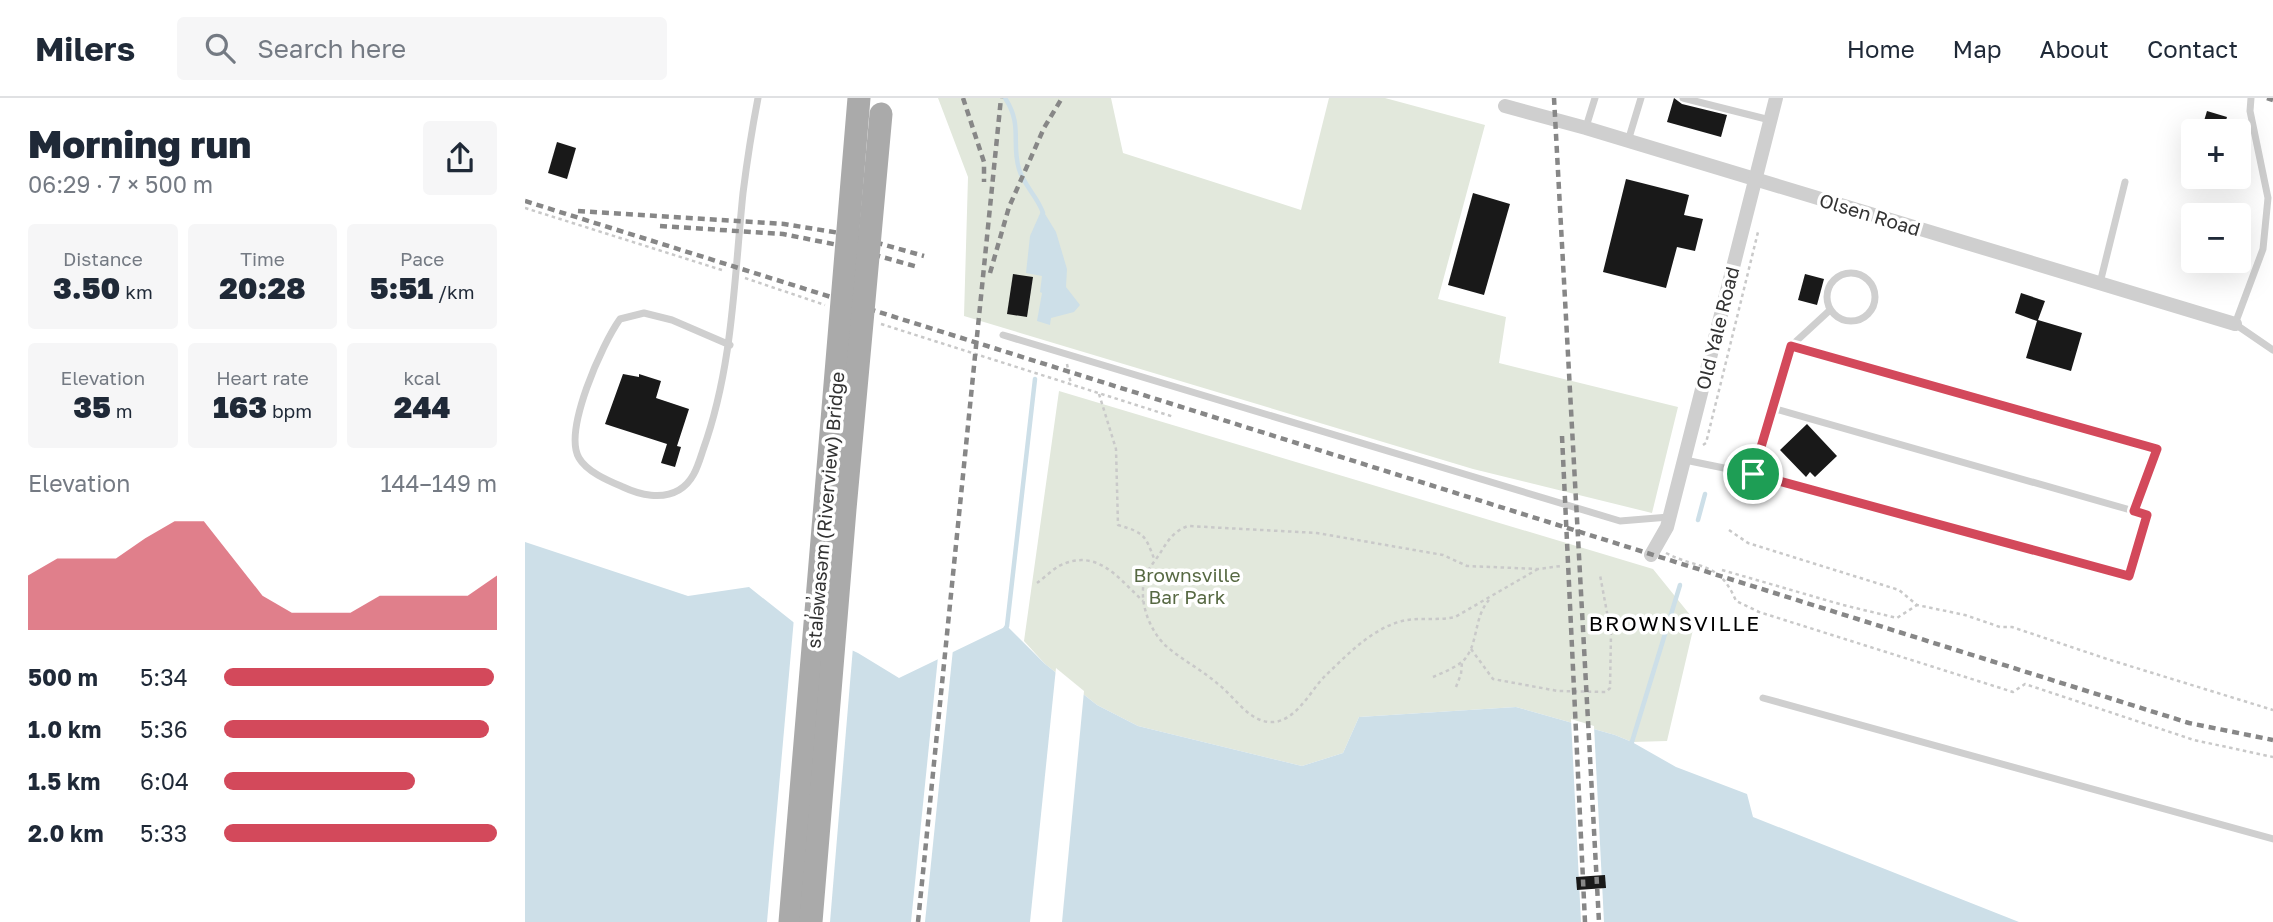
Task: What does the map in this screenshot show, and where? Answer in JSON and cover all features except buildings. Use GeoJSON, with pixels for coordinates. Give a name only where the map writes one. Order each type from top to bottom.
{"type":"FeatureCollection","features":[{"type":"Feature","properties":{"kind":"main road","name":"stal̕əw̓asəm (Riverview) Bridge"},"geometry":{"type":"LineString","coordinates":[[790,922],[859,98]]}},
{"type":"Feature","properties":{"kind":"main road","name":"stal̕əw̓asəm (Riverview) Bridge"},"geometry":{"type":"LineString","coordinates":[[811,922],[881,114]]}},
{"type":"Feature","properties":{"kind":"street","name":"Old Yale Road"},"geometry":{"type":"LineString","coordinates":[[1654,550],[1667,527],[1776,98]]}},
{"type":"Feature","properties":{"kind":"street","name":"Olsen Road"},"geometry":{"type":"LineString","coordinates":[[1504,106],[2235,324]]}},
{"type":"Feature","properties":{"kind":"lane"},"geometry":{"type":"LineString","coordinates":[[730,345],[672,320],[644,313],[620,319],[609,335],[583,397],[574,444],[579,459],[610,482],[639,494],[662,496],[679,490],[694,477],[712,425],[730,345],[743,193],[758,98]]}},
{"type":"Feature","properties":{"kind":"lane"},"geometry":{"type":"LineString","coordinates":[[1585,128],[1595,98]]}},
{"type":"Feature","properties":{"kind":"lane"},"geometry":{"type":"LineString","coordinates":[[1628,142],[1641,98]]}},
{"type":"Feature","properties":{"kind":"lane"},"geometry":{"type":"LineString","coordinates":[[1683,98],[1770,120]]}},
{"type":"Feature","properties":{"kind":"lane"},"geometry":{"type":"LineString","coordinates":[[2251,98],[2250,111],[2268,198],[2263,249],[2235,324],[2273,350]]}},
{"type":"Feature","properties":{"kind":"lane"},"geometry":{"type":"LineString","coordinates":[[2100,284],[2125,182]]}},
{"type":"Feature","properties":{"kind":"lane"},"geometry":{"type":"LineString","coordinates":[[1847,273],[1864,275],[1874,290],[1875,300],[1869,313],[1853,320],[1836,316],[1830,310],[1829,292],[1833,282],[1847,273]]}},
{"type":"Feature","properties":{"kind":"lane"},"geometry":{"type":"LineString","coordinates":[[1753,474],[1791,346],[1830,310]]}},
{"type":"Feature","properties":{"kind":"lane"},"geometry":{"type":"LineString","coordinates":[[1003,335],[1620,521],[1669,517]]}},
{"type":"Feature","properties":{"kind":"lane"},"geometry":{"type":"LineString","coordinates":[[1791,346],[2157,449],[2134,511]]}},
{"type":"Feature","properties":{"kind":"lane"},"geometry":{"type":"LineString","coordinates":[[1684,459],[1753,474],[2129,576],[2147,515],[1772,408]]}},
{"type":"Feature","properties":{"kind":"lane"},"geometry":{"type":"LineString","coordinates":[[1763,698],[2273,839]]}},
{"type":"Feature","properties":{"kind":"path"},"geometry":{"type":"LineString","coordinates":[[525,208],[737,275]]}},
{"type":"Feature","properties":{"kind":"path"},"geometry":{"type":"LineString","coordinates":[[1065,354],[1071,385]]}},
{"type":"Feature","properties":{"kind":"path"},"geometry":{"type":"LineString","coordinates":[[1023,370],[1174,417]]}},
{"type":"Feature","properties":{"kind":"path"},"geometry":{"type":"LineString","coordinates":[[1099,394],[1116,449],[1118,524],[1136,530],[1146,538],[1155,561]]}},
{"type":"Feature","properties":{"kind":"path"},"geometry":{"type":"LineString","coordinates":[[1538,569],[1455,617],[1440,621],[1402,621],[1380,631],[1351,650],[1293,714],[1275,722],[1257,719],[1220,685],[1164,645],[1149,621],[1142,587],[1146,574],[1175,531],[1188,526],[1317,533],[1443,555],[1467,566],[1538,569],[1561,566]]}},
{"type":"Feature","properties":{"kind":"path"},"geometry":{"type":"LineString","coordinates":[[1729,530],[1748,543],[1899,590],[1917,605],[1965,615],[2000,627],[2012,627],[2273,710]]}},
{"type":"Feature","properties":{"kind":"path"},"geometry":{"type":"LineString","coordinates":[[1654,550],[1709,567],[1730,587],[1736,601],[1759,612],[2013,692],[2025,684],[2195,740],[2273,757]]}},
{"type":"Feature","properties":{"kind":"path"},"geometry":{"type":"LineString","coordinates":[[1037,583],[1059,567],[1080,559],[1104,564],[1143,601]]}},
{"type":"Feature","properties":{"kind":"path"},"geometry":{"type":"LineString","coordinates":[[1722,570],[1897,618],[1917,605]]}},
{"type":"Feature","properties":{"kind":"path"},"geometry":{"type":"LineString","coordinates":[[1471,649],[1493,679],[1558,691],[1606,692],[1610,688],[1611,634],[1600,575]]}},
{"type":"Feature","properties":{"kind":"path"},"geometry":{"type":"LineString","coordinates":[[1433,677],[1462,662],[1471,649],[1481,609],[1491,597]]}},
{"type":"Feature","properties":{"kind":"path"},"geometry":{"type":"LineString","coordinates":[[1455,687],[1461,674],[1462,662]]}},
{"type":"Feature","properties":{"kind":"green space"},"geometry":{"type":"Polygon","coordinates":[[[938,98],[1111,98],[1123,153],[1301,210],[1329,98],[1385,98],[1485,125],[1438,299],[1506,317],[1499,363],[1678,407],[1652,513],[1473,469],[964,316],[968,177],[938,98]]]}},
{"type":"Feature","properties":{"kind":"green space","name":"Brownsville Bar Park"},"geometry":{"type":"Polygon","coordinates":[[[1059,391],[1653,569],[1695,621],[1667,741],[1632,742],[1516,707],[1359,717],[1343,753],[1302,766],[1138,726],[1097,705],[1045,664],[1024,641],[1059,391]]]}},
{"type":"Feature","properties":{"kind":"shaded area"},"geometry":{"type":"Polygon","coordinates":[[[1042,209],[1056,232],[1067,269],[1066,287],[1080,305],[1074,312],[1051,318],[1050,325],[1037,321],[1042,276],[1026,273],[1030,236],[1042,209]]]}},
{"type":"Feature","properties":{"kind":"shaded area"},"geometry":{"type":"Polygon","coordinates":[[[525,542],[688,596],[749,587],[797,625],[858,653],[899,678],[1007,626],[1045,664],[1097,705],[1138,726],[1302,766],[1343,753],[1359,717],[1516,707],[1632,742],[1676,767],[1747,794],[1753,817],[2019,922],[525,922],[525,542]]]}},
{"type":"Feature","properties":{"kind":"pier"},"geometry":{"type":"Polygon","coordinates":[[[794,618],[853,647],[830,922],[767,922],[794,618]]]}},
{"type":"Feature","properties":{"kind":"pier"},"geometry":{"type":"Polygon","coordinates":[[[953,649],[925,922],[911,922],[938,657],[953,649]]]}},
{"type":"Feature","properties":{"kind":"pier"},"geometry":{"type":"Polygon","coordinates":[[[1056,668],[1084,691],[1062,922],[1030,922],[1056,668]]]}},
{"type":"Feature","properties":{"kind":"pier"},"geometry":{"type":"Polygon","coordinates":[[[1571,719],[1594,726],[1604,922],[1581,922],[1571,719]]]}},
{"type":"Feature","properties":{"kind":"waterway"},"geometry":{"type":"LineString","coordinates":[[1005,98],[1014,117],[1019,169],[1043,213]]}},
{"type":"Feature","properties":{"kind":"waterway"},"geometry":{"type":"LineString","coordinates":[[1004,631],[1007,626],[1035,379]]}},
{"type":"Feature","properties":{"kind":"waterway"},"geometry":{"type":"LineString","coordinates":[[1698,520],[1705,494]]}},
{"type":"Feature","properties":{"kind":"waterway"},"geometry":{"type":"LineString","coordinates":[[1631,745],[1680,585]]}},
{"type":"Feature","properties":{"kind":"railway"},"geometry":{"type":"LineString","coordinates":[[963,98],[984,162],[984,182]]}},
{"type":"Feature","properties":{"kind":"railway"},"geometry":{"type":"LineString","coordinates":[[918,922],[1001,98]]}},
{"type":"Feature","properties":{"kind":"railway"},"geometry":{"type":"LineString","coordinates":[[990,273],[1009,207],[1044,128],[1062,98]]}},
{"type":"Feature","properties":{"kind":"railway"},"geometry":{"type":"LineString","coordinates":[[1554,98],[1599,922]]}},
{"type":"Feature","properties":{"kind":"railway"},"geometry":{"type":"LineString","coordinates":[[2267,98],[2273,100]]}},
{"type":"Feature","properties":{"kind":"railway"},"geometry":{"type":"LineString","coordinates":[[525,201],[2189,723],[2273,740]]}},
{"type":"Feature","properties":{"kind":"railway"},"geometry":{"type":"LineString","coordinates":[[578,211],[784,224],[846,234],[924,256]]}},
{"type":"Feature","properties":{"kind":"railway"},"geometry":{"type":"LineString","coordinates":[[660,226],[783,234],[843,246],[918,267]]}},
{"type":"Feature","properties":{"kind":"railway"},"geometry":{"type":"LineString","coordinates":[[1562,436],[1585,922]]}},
{"type":"Feature","properties":{"kind":"district","name":"BROWNSVILLE"},"geometry":{"type":"Point","coordinates":[1675,623]}},
{"type":"Feature","properties":{"kind":"route"},"geometry":{"type":"LineString","coordinates":[[1791,346],[2157,449],[2134,511],[2147,515],[2129,576],[1753,474],[1791,346]]}}]}
